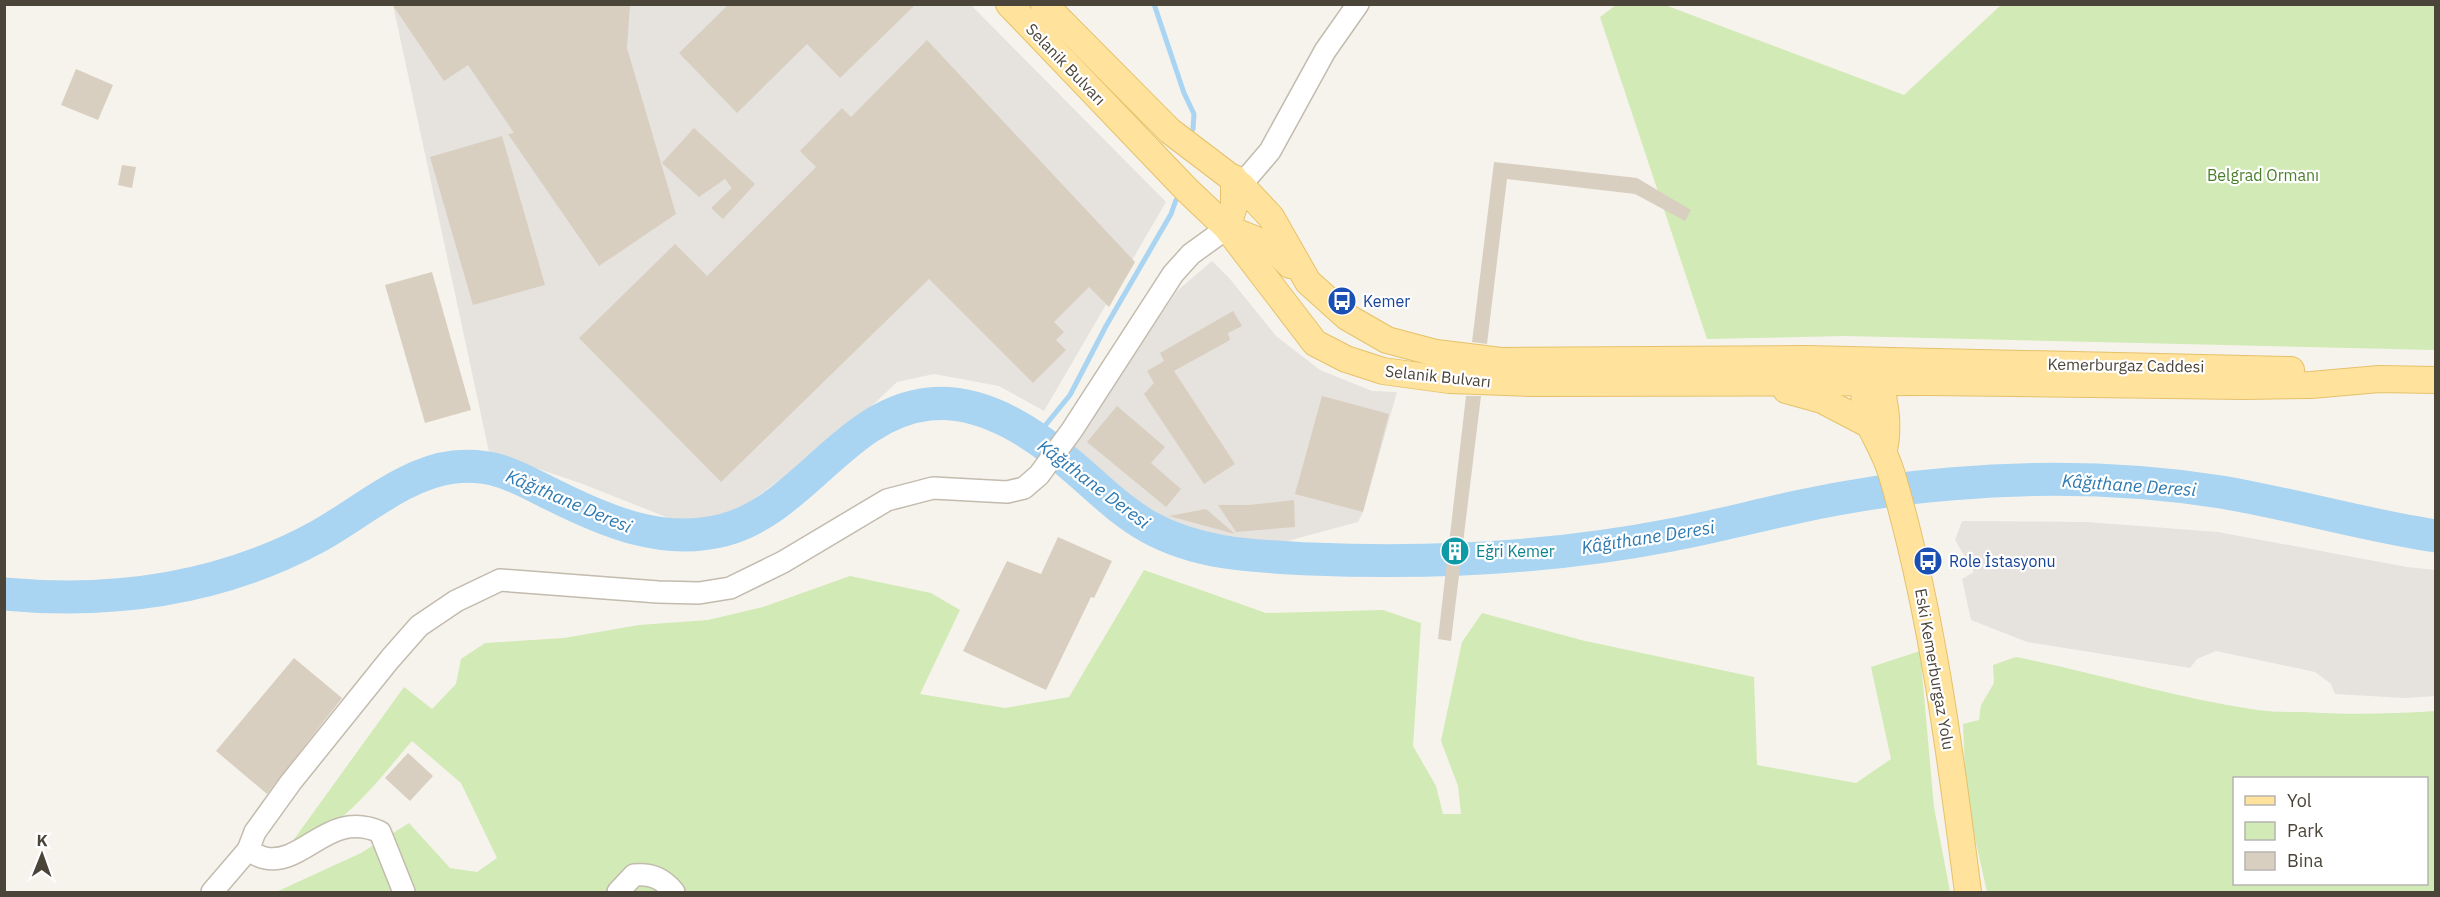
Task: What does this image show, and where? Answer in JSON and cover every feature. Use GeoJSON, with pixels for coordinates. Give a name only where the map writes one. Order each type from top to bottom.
{"type":"FeatureCollection","features":[{"type":"Feature","properties":{"kind":"main road","name":"Selanik Bulvarı"},"geometry":{"type":"LineString","coordinates":[[1009,4],[1187,190],[1227,228],[1315,344],[1346,359],[1383,371],[1449,380],[1531,383],[1754,381],[1873,375]]}},
{"type":"Feature","properties":{"kind":"main road","name":"Selanik Bulvarı"},"geometry":{"type":"LineString","coordinates":[[1044,4],[1170,132],[1237,181],[1271,217],[1308,282],[1347,317],[1387,340],[1447,355],[1501,361],[1718,359],[1873,375]]}},
{"type":"Feature","properties":{"kind":"main road"},"geometry":{"type":"LineString","coordinates":[[1237,181],[1234,206],[1227,228],[1271,246],[1308,282]]}},
{"type":"Feature","properties":{"kind":"main road","name":"Kemerburgaz Caddesi"},"geometry":{"type":"LineString","coordinates":[[1873,375],[2257,368],[2339,372],[2379,379]]}},
{"type":"Feature","properties":{"kind":"main road"},"geometry":{"type":"LineString","coordinates":[[1873,375],[1863,400],[1877,421]]}},
{"type":"Feature","properties":{"kind":"main road","name":"Kemerburgaz Caddesi"},"geometry":{"type":"LineString","coordinates":[[1873,375],[1930,382],[2244,386],[2311,385],[2379,379],[2436,380]]}},
{"type":"Feature","properties":{"kind":"main road"},"geometry":{"type":"LineString","coordinates":[[1754,381],[1822,400],[1877,421]]}},
{"type":"Feature","properties":{"kind":"main road"},"geometry":{"type":"LineString","coordinates":[[1877,421],[1913,391],[1930,382]]}},
{"type":"Feature","properties":{"kind":"main road","name":"Eski Kemerburgaz Yolu"},"geometry":{"type":"LineString","coordinates":[[1877,421],[1875,440],[1887,462],[1908,535],[1950,751],[1968,892]]}},
{"type":"Feature","properties":{"kind":"street"},"geometry":{"type":"LineString","coordinates":[[1237,181],[1270,151],[1325,51],[1358,4]]}},
{"type":"Feature","properties":{"kind":"street"},"geometry":{"type":"LineString","coordinates":[[212,892],[248,850],[255,832],[291,782],[390,659],[418,626],[456,601],[500,580],[658,592],[699,593],[730,588],[783,562],[887,500],[933,488],[1006,492],[1024,488],[1039,475],[1072,430],[1173,274],[1191,254],[1227,228]]}},
{"type":"Feature","properties":{"kind":"street"},"geometry":{"type":"LineString","coordinates":[[248,850],[264,858],[281,858],[335,829],[365,825],[380,832],[404,892]]}},
{"type":"Feature","properties":{"kind":"street"},"geometry":{"type":"LineString","coordinates":[[618,892],[634,875],[647,874],[663,880],[674,892]]}},
{"type":"Feature","properties":{"kind":"shaded area"},"geometry":{"type":"Polygon","coordinates":[[[393,5],[971,5],[1166,202],[1044,411],[999,386],[934,374],[897,382],[841,435],[722,522],[684,524],[580,483],[489,452],[393,5]]]}},
{"type":"Feature","properties":{"kind":"shaded area"},"geometry":{"type":"Polygon","coordinates":[[[1212,261],[1230,279],[1276,336],[1320,370],[1372,391],[1397,392],[1363,512],[1358,522],[1280,543],[1240,549],[1200,541],[1157,521],[1115,491],[1070,448],[1177,291],[1212,261]]]}},
{"type":"Feature","properties":{"kind":"shaded area"},"geometry":{"type":"Polygon","coordinates":[[[1962,521],[2087,522],[2218,532],[2407,567],[2435,570],[2435,696],[2405,698],[2335,694],[2331,684],[2315,672],[2216,651],[2197,659],[2190,668],[2027,642],[1971,620],[1962,579],[1974,572],[1955,540],[1962,521]]]}},
{"type":"Feature","properties":{"kind":"green space","name":"Belgrad Ormanı"},"geometry":{"type":"Polygon","coordinates":[[[1616,5],[1665,5],[1904,95],[2001,5],[2435,5],[2435,350],[1845,336],[1707,339],[1600,17],[1616,5]]]}},
{"type":"Feature","properties":{"kind":"green space"},"geometry":{"type":"Polygon","coordinates":[[[1144,570],[1266,613],[1383,610],[1421,623],[1413,746],[1436,786],[1443,814],[1461,814],[1458,786],[1441,741],[1462,642],[1482,613],[1581,640],[1754,677],[1757,765],[1856,783],[1891,759],[1871,667],[1920,651],[1934,807],[1950,892],[276,892],[361,853],[409,823],[450,868],[477,872],[497,858],[461,783],[412,741],[343,816],[310,837],[292,842],[404,687],[432,709],[456,684],[461,659],[485,643],[564,638],[639,625],[708,620],[763,607],[850,576],[931,593],[960,610],[920,694],[1005,708],[1069,697],[1144,570]]]}},
{"type":"Feature","properties":{"kind":"green space"},"geometry":{"type":"Polygon","coordinates":[[[2016,657],[2196,699],[2263,711],[2352,714],[2435,711],[2435,892],[1987,892],[1966,798],[1963,724],[1979,720],[1981,705],[1994,683],[1993,665],[2016,657]]]}},
{"type":"Feature","properties":{"kind":"building"},"geometry":{"type":"Polygon","coordinates":[[[392,4],[630,4],[627,48],[676,214],[599,266],[508,134],[514,133],[468,65],[444,81],[392,4]]]}},
{"type":"Feature","properties":{"kind":"building"},"geometry":{"type":"Polygon","coordinates":[[[729,4],[916,4],[840,78],[807,44],[737,113],[679,53],[729,4]]]}},
{"type":"Feature","properties":{"kind":"building"},"geometry":{"type":"Polygon","coordinates":[[[927,40],[1135,262],[1109,307],[1089,287],[1054,322],[1064,332],[1056,340],[1066,350],[1033,383],[929,279],[721,482],[579,338],[675,244],[707,276],[816,167],[800,151],[842,108],[851,117],[927,40]]]}},
{"type":"Feature","properties":{"kind":"building"},"geometry":{"type":"Polygon","coordinates":[[[76,69],[113,85],[98,120],[61,105],[76,69]]]}},
{"type":"Feature","properties":{"kind":"building"},"geometry":{"type":"Polygon","coordinates":[[[694,128],[755,184],[723,219],[711,208],[732,188],[725,179],[699,197],[662,163],[694,128]]]}},
{"type":"Feature","properties":{"kind":"building"},"geometry":{"type":"Polygon","coordinates":[[[502,136],[545,285],[473,305],[430,157],[502,136]]]}},
{"type":"Feature","properties":{"kind":"building"},"geometry":{"type":"Polygon","coordinates":[[[1494,162],[1637,178],[1691,210],[1685,221],[1635,194],[1507,179],[1487,344],[1472,342],[1494,162]]]}},
{"type":"Feature","properties":{"kind":"building"},"geometry":{"type":"Polygon","coordinates":[[[122,165],[136,167],[132,188],[118,185],[122,165]]]}},
{"type":"Feature","properties":{"kind":"building"},"geometry":{"type":"Polygon","coordinates":[[[432,272],[471,410],[425,423],[385,285],[432,272]]]}},
{"type":"Feature","properties":{"kind":"building"},"geometry":{"type":"Polygon","coordinates":[[[1233,311],[1242,326],[1228,333],[1230,340],[1174,371],[1235,464],[1204,484],[1144,394],[1154,383],[1147,371],[1164,361],[1160,353],[1233,311]]]}},
{"type":"Feature","properties":{"kind":"building"},"geometry":{"type":"Polygon","coordinates":[[[1322,396],[1389,414],[1363,512],[1295,494],[1322,396]]]}},
{"type":"Feature","properties":{"kind":"building"},"geometry":{"type":"Polygon","coordinates":[[[1466,396],[1481,396],[1451,641],[1438,639],[1466,396]]]}},
{"type":"Feature","properties":{"kind":"building"},"geometry":{"type":"Polygon","coordinates":[[[1117,406],[1165,447],[1151,463],[1181,489],[1166,507],[1087,442],[1117,406]]]}},
{"type":"Feature","properties":{"kind":"building"},"geometry":{"type":"Polygon","coordinates":[[[1294,500],[1295,527],[1236,532],[1218,505],[1249,505],[1294,500]]]}},
{"type":"Feature","properties":{"kind":"building"},"geometry":{"type":"Polygon","coordinates":[[[1206,509],[1235,534],[1169,516],[1206,509]]]}},
{"type":"Feature","properties":{"kind":"building"},"geometry":{"type":"Polygon","coordinates":[[[1058,537],[1112,561],[1094,598],[1091,597],[1046,690],[963,651],[1007,561],[1041,574],[1058,537]]]}},
{"type":"Feature","properties":{"kind":"building"},"geometry":{"type":"Polygon","coordinates":[[[294,658],[342,698],[267,794],[216,751],[294,658]]]}},
{"type":"Feature","properties":{"kind":"building"},"geometry":{"type":"Polygon","coordinates":[[[408,753],[433,776],[410,801],[385,778],[408,753]]]}},
{"type":"Feature","properties":{"kind":"waterway"},"geometry":{"type":"LineString","coordinates":[[1154,4],[1184,93],[1194,114],[1193,129]]}},
{"type":"Feature","properties":{"kind":"waterway"},"geometry":{"type":"LineString","coordinates":[[1035,438],[1070,395],[1106,326],[1171,214],[1176,200]]}},
{"type":"Feature","properties":{"kind":"waterway","name":"Kâğıthane Deresi"},"geometry":{"type":"LineString","coordinates":[[4,594],[85,597],[165,589],[205,581],[280,555],[333,528],[401,485],[436,470],[454,467],[494,469],[592,513],[634,528],[678,535],[724,530],[752,519],[778,503],[848,442],[873,425],[899,411],[929,404],[970,407],[1010,422],[1046,445],[1121,508],[1149,527],[1207,549],[1248,555],[1402,561],[1537,554],[1627,543],[1874,493],[1984,481],[2052,479],[2120,481],[2221,492],[2436,536]]}},
{"type":"Feature","properties":{"kind":"place","name":"Kemer"},"geometry":{"type":"Point","coordinates":[1342,301]}},
{"type":"Feature","properties":{"kind":"place","name":"Eğri Kemer"},"geometry":{"type":"Point","coordinates":[1455,551]}},
{"type":"Feature","properties":{"kind":"place","name":"Role İstasyonu"},"geometry":{"type":"Point","coordinates":[1928,561]}}]}
